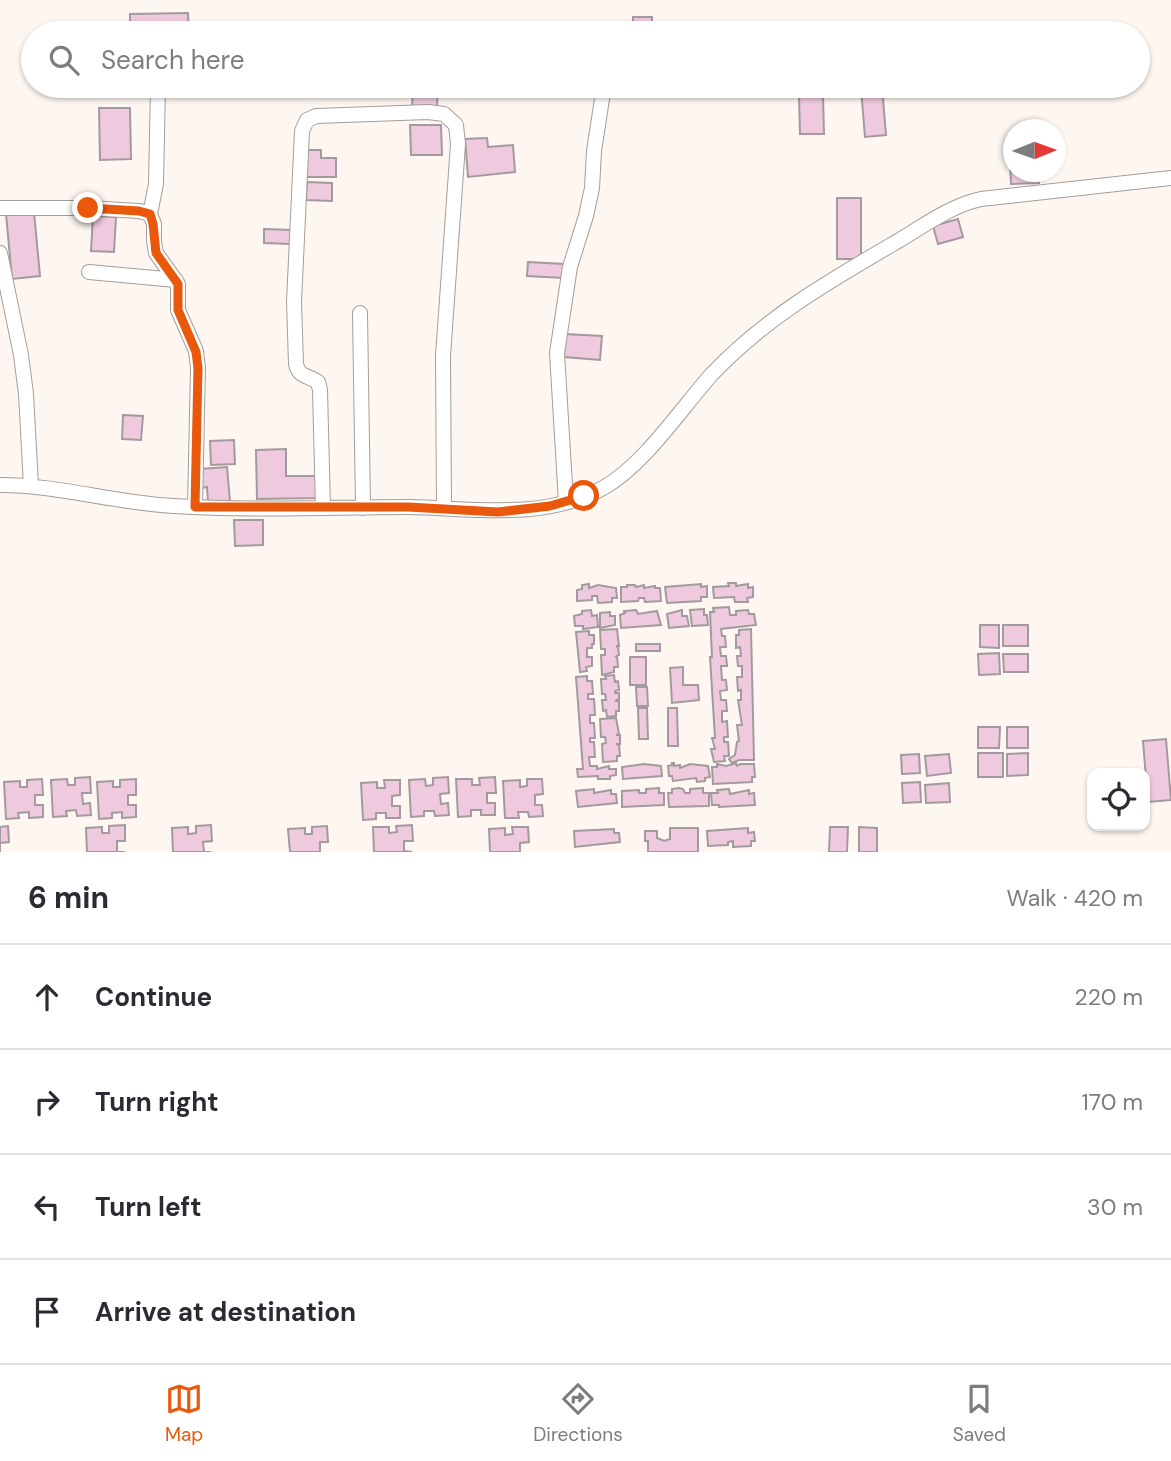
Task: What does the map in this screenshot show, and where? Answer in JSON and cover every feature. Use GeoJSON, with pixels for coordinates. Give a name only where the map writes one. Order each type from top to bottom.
{"type":"FeatureCollection","features":[{"type":"Feature","properties":{"kind":"street"},"geometry":{"type":"LineString","coordinates":[[158,98],[156,172],[150,214],[156,253],[178,284],[178,310],[196,352],[198,368],[195,507]]}},
{"type":"Feature","properties":{"kind":"street"},"geometry":{"type":"LineString","coordinates":[[566,502],[557,353],[570,267],[592,188],[594,151],[602,98]]}},
{"type":"Feature","properties":{"kind":"street"},"geometry":{"type":"LineString","coordinates":[[323,508],[320,390],[318,382],[303,377],[298,372],[296,364],[294,302],[302,131],[307,120],[316,116],[428,112],[444,114],[456,125],[458,144],[443,346],[444,508]]}},
{"type":"Feature","properties":{"kind":"street"},"geometry":{"type":"LineString","coordinates":[[0,485],[31,486],[121,501],[195,507],[444,508],[498,512],[566,502],[617,480],[636,463],[713,374],[744,342],[774,317],[802,297],[952,209],[981,199],[1171,178]]}},
{"type":"Feature","properties":{"kind":"street"},"geometry":{"type":"LineString","coordinates":[[0,208],[64,207],[150,214]]}},
{"type":"Feature","properties":{"kind":"street"},"geometry":{"type":"LineString","coordinates":[[0,253],[22,355],[31,486]]}},
{"type":"Feature","properties":{"kind":"street"},"geometry":{"type":"LineString","coordinates":[[89,272],[176,280]]}},
{"type":"Feature","properties":{"kind":"street"},"geometry":{"type":"LineString","coordinates":[[360,313],[363,508]]}},
{"type":"Feature","properties":{"kind":"building"},"geometry":{"type":"Polygon","coordinates":[[[188,13],[188,21],[130,21],[130,14],[188,13]]]}},
{"type":"Feature","properties":{"kind":"building"},"geometry":{"type":"Polygon","coordinates":[[[633,17],[652,17],[652,21],[633,21],[633,17]]]}},
{"type":"Feature","properties":{"kind":"building"},"geometry":{"type":"Polygon","coordinates":[[[412,98],[437,98],[437,109],[412,108],[412,98]]]}},
{"type":"Feature","properties":{"kind":"building"},"geometry":{"type":"Polygon","coordinates":[[[799,98],[823,98],[824,134],[800,134],[799,98]]]}},
{"type":"Feature","properties":{"kind":"building"},"geometry":{"type":"Polygon","coordinates":[[[862,98],[883,98],[886,135],[865,137],[862,98]]]}},
{"type":"Feature","properties":{"kind":"building"},"geometry":{"type":"Polygon","coordinates":[[[99,108],[130,108],[131,159],[100,160],[99,108]]]}},
{"type":"Feature","properties":{"kind":"building"},"geometry":{"type":"Polygon","coordinates":[[[410,125],[441,125],[442,155],[411,155],[410,125]]]}},
{"type":"Feature","properties":{"kind":"building"},"geometry":{"type":"Polygon","coordinates":[[[487,138],[488,147],[513,145],[515,172],[468,177],[465,139],[487,138]]]}},
{"type":"Feature","properties":{"kind":"building"},"geometry":{"type":"Polygon","coordinates":[[[307,150],[321,150],[321,158],[336,158],[336,177],[307,177],[307,150]]]}},
{"type":"Feature","properties":{"kind":"building"},"geometry":{"type":"Polygon","coordinates":[[[307,182],[332,183],[332,201],[306,200],[307,182]]]}},
{"type":"Feature","properties":{"kind":"building"},"geometry":{"type":"Polygon","coordinates":[[[1011,182],[1039,183],[1011,184],[1011,182]]]}},
{"type":"Feature","properties":{"kind":"building"},"geometry":{"type":"Polygon","coordinates":[[[837,198],[861,198],[861,259],[837,259],[837,198]]]}},
{"type":"Feature","properties":{"kind":"building"},"geometry":{"type":"Polygon","coordinates":[[[34,212],[40,276],[12,279],[6,214],[34,212]]]}},
{"type":"Feature","properties":{"kind":"building"},"geometry":{"type":"Polygon","coordinates":[[[93,216],[116,217],[114,252],[91,251],[93,216]]]}},
{"type":"Feature","properties":{"kind":"building"},"geometry":{"type":"Polygon","coordinates":[[[958,219],[963,237],[938,244],[933,226],[958,219]]]}},
{"type":"Feature","properties":{"kind":"building"},"geometry":{"type":"Polygon","coordinates":[[[264,229],[291,230],[290,244],[264,243],[264,229]]]}},
{"type":"Feature","properties":{"kind":"building"},"geometry":{"type":"Polygon","coordinates":[[[528,262],[564,264],[563,278],[527,276],[528,262]]]}},
{"type":"Feature","properties":{"kind":"building"},"geometry":{"type":"Polygon","coordinates":[[[565,334],[602,336],[600,360],[564,357],[565,334]]]}},
{"type":"Feature","properties":{"kind":"building"},"geometry":{"type":"Polygon","coordinates":[[[123,415],[143,416],[141,440],[122,439],[123,415]]]}},
{"type":"Feature","properties":{"kind":"building"},"geometry":{"type":"Polygon","coordinates":[[[234,440],[235,464],[211,465],[210,441],[234,440]]]}},
{"type":"Feature","properties":{"kind":"building"},"geometry":{"type":"Polygon","coordinates":[[[286,449],[286,476],[317,476],[317,498],[257,499],[256,450],[286,449]]]}},
{"type":"Feature","properties":{"kind":"building"},"geometry":{"type":"Polygon","coordinates":[[[227,467],[230,501],[208,502],[207,487],[202,488],[200,469],[227,467]]]}},
{"type":"Feature","properties":{"kind":"building"},"geometry":{"type":"Polygon","coordinates":[[[234,520],[263,520],[263,545],[235,546],[234,520]]]}},
{"type":"Feature","properties":{"kind":"building"},"geometry":{"type":"Polygon","coordinates":[[[728,583],[736,583],[736,586],[748,584],[748,588],[753,587],[753,597],[747,598],[748,602],[735,602],[734,597],[714,598],[713,587],[729,586],[728,583]]]}},
{"type":"Feature","properties":{"kind":"building"},"geometry":{"type":"Polygon","coordinates":[[[589,584],[589,588],[598,585],[616,588],[617,598],[612,598],[612,602],[598,603],[597,596],[592,596],[592,600],[577,601],[577,590],[582,589],[582,585],[589,584]]]}},
{"type":"Feature","properties":{"kind":"building"},"geometry":{"type":"Polygon","coordinates":[[[701,584],[701,587],[707,586],[707,597],[701,597],[701,601],[667,603],[665,587],[701,584]]]}},
{"type":"Feature","properties":{"kind":"building"},"geometry":{"type":"Polygon","coordinates":[[[627,585],[660,588],[661,601],[645,602],[644,598],[639,598],[638,601],[621,602],[621,587],[627,585]]]}},
{"type":"Feature","properties":{"kind":"building"},"geometry":{"type":"Polygon","coordinates":[[[729,607],[730,615],[736,615],[736,611],[748,610],[749,614],[754,614],[756,625],[721,629],[726,647],[720,647],[721,656],[726,656],[727,666],[721,666],[722,680],[726,680],[727,690],[720,691],[721,700],[726,700],[727,711],[722,711],[722,722],[727,721],[728,737],[724,737],[724,742],[728,742],[729,756],[724,756],[725,761],[714,762],[711,749],[715,749],[712,738],[715,738],[710,612],[714,612],[713,608],[729,607]]]}},
{"type":"Feature","properties":{"kind":"building"},"geometry":{"type":"Polygon","coordinates":[[[704,609],[708,625],[692,626],[690,610],[704,609]]]}},
{"type":"Feature","properties":{"kind":"building"},"geometry":{"type":"Polygon","coordinates":[[[591,610],[592,616],[597,615],[598,627],[583,629],[583,626],[575,626],[574,616],[591,610]]]}},
{"type":"Feature","properties":{"kind":"building"},"geometry":{"type":"Polygon","coordinates":[[[636,610],[638,614],[657,611],[661,625],[621,628],[620,615],[625,613],[624,611],[636,610]]]}},
{"type":"Feature","properties":{"kind":"building"},"geometry":{"type":"Polygon","coordinates":[[[682,610],[682,616],[687,616],[689,626],[669,628],[667,614],[682,610]]]}},
{"type":"Feature","properties":{"kind":"building"},"geometry":{"type":"Polygon","coordinates":[[[610,612],[610,616],[615,616],[615,625],[600,628],[600,613],[610,612]]]}},
{"type":"Feature","properties":{"kind":"building"},"geometry":{"type":"Polygon","coordinates":[[[980,625],[999,625],[999,648],[980,647],[980,625]]]}},
{"type":"Feature","properties":{"kind":"building"},"geometry":{"type":"Polygon","coordinates":[[[1003,625],[1028,625],[1028,646],[1003,646],[1003,625]]]}},
{"type":"Feature","properties":{"kind":"building"},"geometry":{"type":"Polygon","coordinates":[[[617,629],[618,667],[614,667],[614,672],[602,675],[601,655],[605,655],[605,649],[601,649],[600,630],[617,629]]]}},
{"type":"Feature","properties":{"kind":"building"},"geometry":{"type":"Polygon","coordinates":[[[751,629],[754,760],[732,763],[729,759],[735,755],[739,741],[737,725],[742,725],[738,700],[741,700],[741,690],[738,691],[737,677],[742,677],[742,666],[738,666],[737,656],[741,656],[740,647],[736,648],[736,635],[739,635],[739,630],[751,629]]]}},
{"type":"Feature","properties":{"kind":"building"},"geometry":{"type":"Polygon","coordinates":[[[589,631],[589,635],[594,635],[592,648],[587,648],[587,657],[592,657],[592,666],[586,667],[587,671],[580,672],[576,632],[589,631]]]}},
{"type":"Feature","properties":{"kind":"building"},"geometry":{"type":"Polygon","coordinates":[[[636,644],[660,644],[660,651],[636,651],[636,644]]]}},
{"type":"Feature","properties":{"kind":"building"},"geometry":{"type":"Polygon","coordinates":[[[999,653],[1000,674],[979,675],[978,654],[999,653]]]}},
{"type":"Feature","properties":{"kind":"building"},"geometry":{"type":"Polygon","coordinates":[[[1003,654],[1028,654],[1028,672],[1004,672],[1003,654]]]}},
{"type":"Feature","properties":{"kind":"building"},"geometry":{"type":"Polygon","coordinates":[[[630,657],[646,657],[646,685],[630,685],[630,657]]]}},
{"type":"Feature","properties":{"kind":"building"},"geometry":{"type":"Polygon","coordinates":[[[683,667],[683,685],[698,685],[699,700],[672,703],[670,668],[683,667]]]}},
{"type":"Feature","properties":{"kind":"building"},"geometry":{"type":"Polygon","coordinates":[[[614,675],[615,682],[618,681],[619,690],[615,693],[619,693],[619,699],[615,701],[619,701],[619,711],[616,711],[616,716],[607,717],[606,710],[603,711],[602,700],[606,700],[605,694],[602,694],[601,679],[614,675]]]}},
{"type":"Feature","properties":{"kind":"building"},"geometry":{"type":"Polygon","coordinates":[[[587,676],[587,681],[592,681],[593,694],[588,694],[588,699],[594,699],[595,715],[590,715],[590,723],[594,723],[595,738],[590,738],[590,742],[594,742],[595,757],[589,757],[590,766],[597,766],[597,769],[609,766],[609,769],[616,769],[616,775],[610,776],[610,779],[598,779],[598,776],[578,777],[577,769],[583,769],[576,677],[587,676]]]}},
{"type":"Feature","properties":{"kind":"building"},"geometry":{"type":"Polygon","coordinates":[[[636,687],[647,687],[648,706],[637,706],[636,687]]]}},
{"type":"Feature","properties":{"kind":"building"},"geometry":{"type":"Polygon","coordinates":[[[638,708],[647,708],[648,739],[639,739],[638,708]]]}},
{"type":"Feature","properties":{"kind":"building"},"geometry":{"type":"Polygon","coordinates":[[[668,708],[677,708],[678,746],[668,746],[668,708]]]}},
{"type":"Feature","properties":{"kind":"building"},"geometry":{"type":"Polygon","coordinates":[[[616,718],[619,734],[616,735],[620,735],[620,744],[616,744],[619,745],[620,756],[617,756],[617,761],[603,762],[602,744],[606,743],[605,737],[601,737],[600,719],[616,718]]]}},
{"type":"Feature","properties":{"kind":"building"},"geometry":{"type":"Polygon","coordinates":[[[978,727],[1000,727],[999,748],[978,748],[978,727]]]}},
{"type":"Feature","properties":{"kind":"building"},"geometry":{"type":"Polygon","coordinates":[[[1007,727],[1028,727],[1028,748],[1007,748],[1007,727]]]}},
{"type":"Feature","properties":{"kind":"building"},"geometry":{"type":"Polygon","coordinates":[[[1166,739],[1171,800],[1150,802],[1150,768],[1145,768],[1143,741],[1166,739]]]}},
{"type":"Feature","properties":{"kind":"building"},"geometry":{"type":"Polygon","coordinates":[[[978,753],[1003,753],[1003,777],[978,777],[978,753]]]}},
{"type":"Feature","properties":{"kind":"building"},"geometry":{"type":"Polygon","coordinates":[[[1028,753],[1028,775],[1007,776],[1007,754],[1028,753]]]}},
{"type":"Feature","properties":{"kind":"building"},"geometry":{"type":"Polygon","coordinates":[[[919,754],[920,773],[902,774],[901,755],[919,754]]]}},
{"type":"Feature","properties":{"kind":"building"},"geometry":{"type":"Polygon","coordinates":[[[949,754],[951,773],[927,776],[925,756],[949,754]]]}},
{"type":"Feature","properties":{"kind":"building"},"geometry":{"type":"Polygon","coordinates":[[[672,763],[674,766],[680,765],[680,768],[690,764],[708,766],[710,777],[697,782],[696,778],[673,781],[672,776],[669,776],[668,766],[672,763]]]}},
{"type":"Feature","properties":{"kind":"building"},"geometry":{"type":"Polygon","coordinates":[[[736,763],[737,766],[754,764],[755,777],[752,777],[752,782],[713,784],[712,767],[717,767],[717,764],[726,766],[736,763]]]}},
{"type":"Feature","properties":{"kind":"building"},"geometry":{"type":"Polygon","coordinates":[[[644,764],[661,766],[662,776],[623,779],[622,767],[644,764]]]}},
{"type":"Feature","properties":{"kind":"building"},"geometry":{"type":"Polygon","coordinates":[[[90,777],[91,793],[82,793],[83,804],[90,803],[91,815],[77,816],[76,810],[66,811],[67,816],[53,817],[51,780],[67,779],[68,785],[75,785],[75,778],[90,777]]]}},
{"type":"Feature","properties":{"kind":"building"},"geometry":{"type":"Polygon","coordinates":[[[448,777],[449,793],[440,794],[441,804],[448,803],[449,815],[435,816],[434,811],[424,811],[424,816],[411,817],[409,780],[425,779],[426,786],[433,785],[433,778],[448,777]]]}},
{"type":"Feature","properties":{"kind":"building"},"geometry":{"type":"Polygon","coordinates":[[[495,777],[496,793],[487,793],[487,803],[495,803],[495,815],[481,815],[481,810],[471,810],[471,816],[458,817],[456,779],[472,779],[472,785],[480,785],[479,778],[495,777]]]}},
{"type":"Feature","properties":{"kind":"building"},"geometry":{"type":"Polygon","coordinates":[[[42,779],[43,795],[35,795],[35,805],[43,805],[43,817],[29,818],[29,812],[18,813],[19,818],[6,819],[4,782],[20,781],[20,787],[27,787],[27,780],[42,779]]]}},
{"type":"Feature","properties":{"kind":"building"},"geometry":{"type":"Polygon","coordinates":[[[136,779],[136,795],[128,795],[128,805],[136,805],[136,817],[122,818],[122,812],[112,813],[112,818],[99,819],[97,782],[113,781],[113,787],[120,787],[120,780],[136,779]]]}},
{"type":"Feature","properties":{"kind":"building"},"geometry":{"type":"Polygon","coordinates":[[[527,779],[542,779],[543,794],[535,795],[535,805],[542,805],[543,816],[529,817],[528,812],[518,812],[519,818],[505,818],[503,781],[520,780],[520,787],[527,786],[527,779]]]}},
{"type":"Feature","properties":{"kind":"building"},"geometry":{"type":"Polygon","coordinates":[[[384,780],[400,780],[400,795],[392,796],[392,806],[400,806],[400,818],[386,818],[386,813],[376,813],[376,819],[363,820],[361,783],[377,782],[377,788],[385,788],[384,780]]]}},
{"type":"Feature","properties":{"kind":"building"},"geometry":{"type":"Polygon","coordinates":[[[920,782],[921,802],[903,803],[902,783],[920,782]]]}},
{"type":"Feature","properties":{"kind":"building"},"geometry":{"type":"Polygon","coordinates":[[[949,783],[950,802],[926,803],[925,785],[949,783]]]}},
{"type":"Feature","properties":{"kind":"building"},"geometry":{"type":"Polygon","coordinates":[[[659,788],[659,793],[664,793],[664,805],[622,807],[622,791],[639,790],[639,793],[646,793],[646,789],[659,788]]]}},
{"type":"Feature","properties":{"kind":"building"},"geometry":{"type":"Polygon","coordinates":[[[679,788],[690,793],[690,789],[703,788],[703,793],[709,793],[709,806],[669,807],[668,793],[679,788]]]}},
{"type":"Feature","properties":{"kind":"building"},"geometry":{"type":"Polygon","coordinates":[[[594,789],[594,793],[611,790],[611,794],[616,794],[617,803],[578,807],[576,791],[594,789]]]}},
{"type":"Feature","properties":{"kind":"building"},"geometry":{"type":"Polygon","coordinates":[[[729,789],[730,794],[749,790],[749,794],[754,793],[755,805],[712,805],[711,793],[729,789]]]}},
{"type":"Feature","properties":{"kind":"building"},"geometry":{"type":"Polygon","coordinates":[[[125,825],[125,841],[117,841],[117,852],[87,852],[86,828],[102,827],[102,833],[109,833],[109,826],[125,825]]]}},
{"type":"Feature","properties":{"kind":"building"},"geometry":{"type":"Polygon","coordinates":[[[211,825],[212,841],[203,842],[204,852],[173,852],[172,828],[188,827],[188,834],[196,833],[196,826],[211,825]]]}},
{"type":"Feature","properties":{"kind":"building"},"geometry":{"type":"Polygon","coordinates":[[[412,825],[413,841],[404,841],[404,851],[412,852],[374,852],[373,827],[389,827],[389,833],[397,832],[396,826],[412,825]]]}},
{"type":"Feature","properties":{"kind":"building"},"geometry":{"type":"Polygon","coordinates":[[[8,826],[9,842],[0,843],[0,827],[8,826]]]}},
{"type":"Feature","properties":{"kind":"building"},"geometry":{"type":"Polygon","coordinates":[[[327,826],[328,842],[320,842],[320,852],[290,852],[288,829],[305,828],[305,834],[312,834],[312,827],[327,826]]]}},
{"type":"Feature","properties":{"kind":"building"},"geometry":{"type":"Polygon","coordinates":[[[512,827],[528,827],[529,842],[520,843],[520,852],[490,852],[489,829],[505,828],[505,835],[513,834],[512,827]]]}},
{"type":"Feature","properties":{"kind":"building"},"geometry":{"type":"Polygon","coordinates":[[[830,827],[848,827],[847,852],[829,852],[830,827]]]}},
{"type":"Feature","properties":{"kind":"building"},"geometry":{"type":"Polygon","coordinates":[[[859,827],[877,828],[877,852],[859,852],[859,827]]]}},
{"type":"Feature","properties":{"kind":"building"},"geometry":{"type":"Polygon","coordinates":[[[670,828],[698,828],[698,852],[648,852],[645,831],[657,831],[657,838],[664,841],[670,839],[670,828]]]}},
{"type":"Feature","properties":{"kind":"building"},"geometry":{"type":"Polygon","coordinates":[[[748,828],[748,833],[754,832],[755,841],[751,841],[751,846],[733,847],[733,841],[728,842],[728,845],[708,846],[707,831],[748,828]]]}},
{"type":"Feature","properties":{"kind":"building"},"geometry":{"type":"Polygon","coordinates":[[[614,829],[614,833],[619,833],[620,842],[575,847],[574,831],[614,829]]]}},
{"type":"Feature","properties":{"kind":"route"},"geometry":{"type":"LineString","coordinates":[[88,208],[150,214],[156,253],[178,284],[178,310],[196,352],[198,368],[195,507],[408,507],[498,512],[550,506],[584,496]]}}]}
